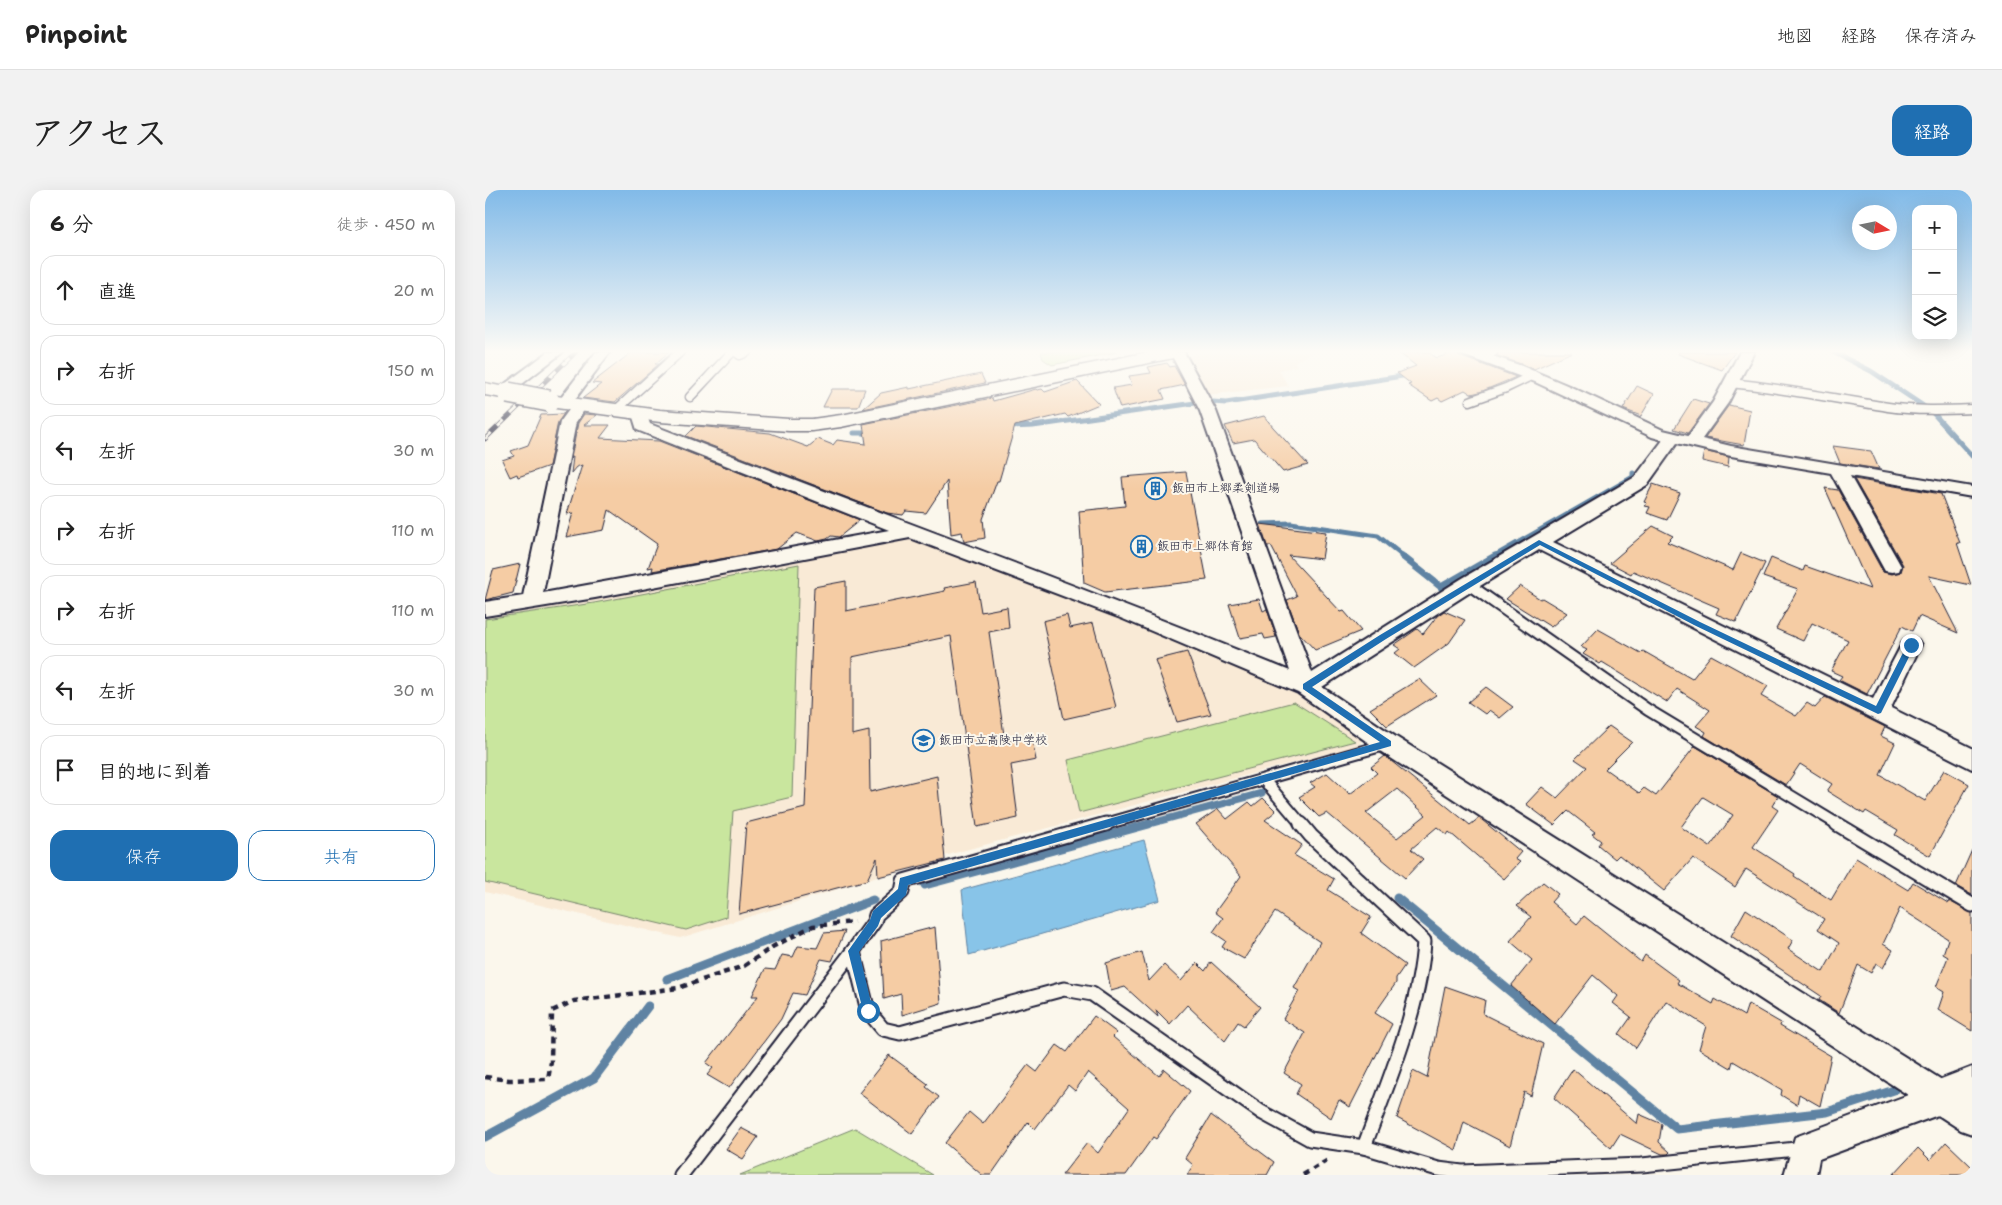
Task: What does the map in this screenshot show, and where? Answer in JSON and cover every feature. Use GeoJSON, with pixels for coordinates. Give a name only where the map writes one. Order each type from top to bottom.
{"type":"FeatureCollection","features":[{"type":"Feature","properties":{"kind":"street"},"geometry":{"type":"LineString","coordinates":[[537,398],[640,414],[789,425],[841,421],[952,398]]}},
{"type":"Feature","properties":{"kind":"street"},"geometry":{"type":"LineString","coordinates":[[564,403],[569,398]]}},
{"type":"Feature","properties":{"kind":"street"},"geometry":{"type":"LineString","coordinates":[[1201,398],[1208,411],[1305,687]]}},
{"type":"Feature","properties":{"kind":"street"},"geometry":{"type":"LineString","coordinates":[[1582,398],[1658,434],[1673,438],[1969,492],[1972,512]]}},
{"type":"Feature","properties":{"kind":"street"},"geometry":{"type":"LineString","coordinates":[[1691,442],[1722,398]]}},
{"type":"Feature","properties":{"kind":"street"},"geometry":{"type":"LineString","coordinates":[[532,602],[568,422],[564,403]]}},
{"type":"Feature","properties":{"kind":"street"},"geometry":{"type":"LineString","coordinates":[[640,414],[643,427],[909,532],[1130,614],[1305,687],[1388,744],[1957,1092],[1972,1119]]}},
{"type":"Feature","properties":{"kind":"street"},"geometry":{"type":"LineString","coordinates":[[1305,687],[1468,584],[1641,481],[1673,438]]}},
{"type":"Feature","properties":{"kind":"street"},"geometry":{"type":"LineString","coordinates":[[1837,469],[1891,566]]}},
{"type":"Feature","properties":{"kind":"street"},"geometry":{"type":"LineString","coordinates":[[485,609],[532,602],[909,532]]}},
{"type":"Feature","properties":{"kind":"street"},"geometry":{"type":"LineString","coordinates":[[1539,542],[1697,624],[1878,711],[1972,759]]}},
{"type":"Feature","properties":{"kind":"street"},"geometry":{"type":"LineString","coordinates":[[1878,711],[1911,645]]}},
{"type":"Feature","properties":{"kind":"street"},"geometry":{"type":"LineString","coordinates":[[1803,1161],[1957,1092]]}},
{"type":"Feature","properties":{"kind":"lane"},"geometry":{"type":"LineString","coordinates":[[615,411],[629,398]]}},
{"type":"Feature","properties":{"kind":"lane"},"geometry":{"type":"LineString","coordinates":[[1469,401],[1478,398]]}},
{"type":"Feature","properties":{"kind":"lane"},"geometry":{"type":"LineString","coordinates":[[1837,398],[1889,407],[1922,410],[1972,409]]}},
{"type":"Feature","properties":{"kind":"lane"},"geometry":{"type":"LineString","coordinates":[[1468,584],[1648,710],[1972,905]]}},
{"type":"Feature","properties":{"kind":"lane"},"geometry":{"type":"LineString","coordinates":[[681,1175],[853,951],[874,922],[876,915],[902,892],[904,882],[1388,744]]}},
{"type":"Feature","properties":{"kind":"lane"},"geometry":{"type":"LineString","coordinates":[[1264,780],[1311,836],[1424,941],[1424,962],[1415,998],[1394,1065],[1364,1147]]}},
{"type":"Feature","properties":{"kind":"lane"},"geometry":{"type":"LineString","coordinates":[[853,951],[868,1011],[883,1029],[900,1033],[1064,989],[1092,994],[1261,1112],[1310,1139],[1364,1147],[1438,1169],[1461,1174],[1641,1165],[1803,1161]]}},
{"type":"Feature","properties":{"kind":"path"},"geometry":{"type":"LineString","coordinates":[[485,1078],[509,1080],[548,1079],[552,1063],[549,1031],[552,1011],[574,1001],[678,988],[744,966],[774,946],[813,926],[844,922],[874,922]]}},
{"type":"Feature","properties":{"kind":"shaded area","name":"飯田市立高陵中学校"},"geometry":{"type":"Polygon","coordinates":[[[908,538],[1088,605],[1293,692],[1362,735],[1360,745],[958,852],[680,938],[485,892],[485,615],[594,599],[908,538]]]}},
{"type":"Feature","properties":{"kind":"green space"},"geometry":{"type":"Polygon","coordinates":[[[799,564],[792,797],[733,811],[726,917],[686,930],[485,882],[485,619],[594,603],[799,564]]]}},
{"type":"Feature","properties":{"kind":"green space"},"geometry":{"type":"Polygon","coordinates":[[[1294,702],[1355,741],[1079,813],[1068,760],[1294,702]]]}},
{"type":"Feature","properties":{"kind":"green space"},"geometry":{"type":"Polygon","coordinates":[[[855,1128],[933,1175],[740,1175],[855,1128]]]}},
{"type":"Feature","properties":{"kind":"water"},"geometry":{"type":"Polygon","coordinates":[[[1144,840],[1160,900],[969,955],[962,890],[1144,840]]]}},
{"type":"Feature","properties":{"kind":"building"},"geometry":{"type":"Polygon","coordinates":[[[583,398],[620,398],[615,402],[583,398]]]}},
{"type":"Feature","properties":{"kind":"building"},"geometry":{"type":"Polygon","coordinates":[[[828,398],[862,398],[858,407],[823,407],[828,398]]]}},
{"type":"Feature","properties":{"kind":"building"},"geometry":{"type":"Polygon","coordinates":[[[875,398],[915,398],[863,409],[875,398]]]}},
{"type":"Feature","properties":{"kind":"building"},"geometry":{"type":"Polygon","coordinates":[[[992,398],[993,401],[1004,398],[1093,398],[1099,404],[1068,417],[1065,414],[1015,426],[999,481],[997,481],[983,519],[985,538],[964,542],[962,532],[951,534],[947,481],[926,513],[906,511],[903,515],[887,513],[686,436],[696,426],[770,433],[808,447],[818,439],[833,445],[837,440],[866,444],[863,424],[992,398]]]}},
{"type":"Feature","properties":{"kind":"building"},"geometry":{"type":"Polygon","coordinates":[[[1116,398],[1165,399],[1120,408],[1116,398]]]}},
{"type":"Feature","properties":{"kind":"building"},"geometry":{"type":"Polygon","coordinates":[[[1427,398],[1448,398],[1442,401],[1438,398],[1432,401],[1427,398]]]}},
{"type":"Feature","properties":{"kind":"building"},"geometry":{"type":"Polygon","coordinates":[[[1630,398],[1652,398],[1641,416],[1623,409],[1630,398]]]}},
{"type":"Feature","properties":{"kind":"building"},"geometry":{"type":"Polygon","coordinates":[[[1693,399],[1709,404],[1688,433],[1674,429],[1693,399]]]}},
{"type":"Feature","properties":{"kind":"building"},"geometry":{"type":"Polygon","coordinates":[[[1729,405],[1750,410],[1744,445],[1705,438],[1729,405]]]}},
{"type":"Feature","properties":{"kind":"building"},"geometry":{"type":"Polygon","coordinates":[[[566,411],[558,422],[549,466],[518,477],[517,474],[510,477],[502,460],[514,456],[511,451],[528,445],[541,415],[563,414],[566,411]]]}},
{"type":"Feature","properties":{"kind":"building"},"geometry":{"type":"Polygon","coordinates":[[[584,414],[597,415],[584,425],[610,425],[600,438],[659,441],[860,520],[839,537],[831,536],[818,541],[797,533],[777,549],[652,571],[653,567],[648,568],[657,544],[609,510],[604,530],[566,537],[573,513],[567,514],[582,465],[576,467],[571,473],[573,457],[571,458],[578,423],[584,414]]]}},
{"type":"Feature","properties":{"kind":"building"},"geometry":{"type":"Polygon","coordinates":[[[1264,416],[1308,465],[1283,472],[1254,439],[1233,443],[1225,426],[1264,416]]]}},
{"type":"Feature","properties":{"kind":"building"},"geometry":{"type":"Polygon","coordinates":[[[1833,446],[1871,451],[1879,469],[1840,463],[1833,446]]]}},
{"type":"Feature","properties":{"kind":"building"},"geometry":{"type":"Polygon","coordinates":[[[1704,451],[1729,457],[1728,467],[1702,461],[1704,451]]]}},
{"type":"Feature","properties":{"kind":"building","name":"飯田市上郷体育館"},"geometry":{"type":"Polygon","coordinates":[[[1186,472],[1207,580],[1105,592],[1084,583],[1079,511],[1125,506],[1122,477],[1186,472]]]}},
{"type":"Feature","properties":{"kind":"building"},"geometry":{"type":"Polygon","coordinates":[[[1854,479],[1941,494],[1960,543],[1957,543],[1971,585],[1929,576],[1958,633],[1919,616],[1912,631],[1902,626],[1867,694],[1839,680],[1842,676],[1831,671],[1848,640],[1812,623],[1803,641],[1776,629],[1798,589],[1763,577],[1771,558],[1803,571],[1805,566],[1870,589],[1825,488],[1838,490],[1883,572],[1892,574],[1901,572],[1903,565],[1854,479]]]}},
{"type":"Feature","properties":{"kind":"building"},"geometry":{"type":"Polygon","coordinates":[[[1653,484],[1680,493],[1667,520],[1647,513],[1650,507],[1645,506],[1647,503],[1644,502],[1653,484]]]}},
{"type":"Feature","properties":{"kind":"building"},"geometry":{"type":"Polygon","coordinates":[[[1260,524],[1326,532],[1322,559],[1288,555],[1341,612],[1344,611],[1361,631],[1315,650],[1299,633],[1287,600],[1297,596],[1271,546],[1267,546],[1260,524]]]}},
{"type":"Feature","properties":{"kind":"building"},"geometry":{"type":"Polygon","coordinates":[[[1653,526],[1673,536],[1667,542],[1733,570],[1741,553],[1765,563],[1736,622],[1716,614],[1719,608],[1633,571],[1631,574],[1610,563],[1653,526]]]}},
{"type":"Feature","properties":{"kind":"building"},"geometry":{"type":"Polygon","coordinates":[[[520,564],[513,593],[485,600],[493,570],[520,564]]]}},
{"type":"Feature","properties":{"kind":"building"},"geometry":{"type":"Polygon","coordinates":[[[846,581],[846,611],[945,591],[944,588],[976,582],[981,612],[1007,607],[1009,628],[989,632],[1005,742],[1031,735],[1036,760],[1011,765],[1018,818],[977,827],[951,636],[852,657],[852,735],[869,731],[870,792],[937,776],[945,860],[878,877],[877,858],[867,880],[739,914],[746,823],[805,808],[814,587],[846,581]]]}},
{"type":"Feature","properties":{"kind":"building"},"geometry":{"type":"Polygon","coordinates":[[[1520,586],[1567,613],[1551,627],[1506,599],[1520,586]]]}},
{"type":"Feature","properties":{"kind":"building"},"geometry":{"type":"Polygon","coordinates":[[[1259,599],[1263,611],[1267,609],[1276,637],[1265,639],[1263,634],[1240,638],[1229,604],[1259,599]]]}},
{"type":"Feature","properties":{"kind":"building"},"geometry":{"type":"Polygon","coordinates":[[[1444,611],[1465,620],[1449,643],[1414,668],[1395,653],[1400,649],[1394,645],[1417,629],[1423,634],[1437,616],[1444,611]]]}},
{"type":"Feature","properties":{"kind":"building"},"geometry":{"type":"Polygon","coordinates":[[[1067,615],[1070,628],[1093,623],[1116,707],[1064,719],[1043,621],[1067,615]]]}},
{"type":"Feature","properties":{"kind":"building"},"geometry":{"type":"Polygon","coordinates":[[[1598,629],[1641,653],[1643,651],[1692,679],[1711,655],[1768,686],[1761,696],[1796,716],[1807,703],[1815,708],[1825,697],[1885,727],[1881,736],[1895,743],[1880,775],[1925,801],[1944,770],[1969,784],[1930,856],[1895,835],[1898,830],[1866,811],[1864,814],[1827,791],[1832,784],[1800,764],[1786,785],[1704,736],[1706,732],[1696,726],[1710,710],[1677,689],[1667,702],[1602,662],[1600,664],[1583,654],[1587,650],[1581,647],[1598,629]]]}},
{"type":"Feature","properties":{"kind":"building"},"geometry":{"type":"Polygon","coordinates":[[[1187,652],[1211,714],[1177,722],[1155,660],[1187,652]]]}},
{"type":"Feature","properties":{"kind":"building"},"geometry":{"type":"Polygon","coordinates":[[[1419,679],[1436,695],[1387,726],[1370,709],[1419,679]]]}},
{"type":"Feature","properties":{"kind":"building"},"geometry":{"type":"Polygon","coordinates":[[[1486,687],[1513,707],[1500,718],[1489,710],[1485,714],[1468,702],[1486,687]]]}},
{"type":"Feature","properties":{"kind":"building"},"geometry":{"type":"Polygon","coordinates":[[[1609,726],[1632,742],[1605,769],[1639,793],[1644,788],[1656,796],[1695,746],[1778,796],[1772,806],[1778,810],[1753,847],[1831,900],[1856,858],[1908,890],[1913,882],[1948,903],[1949,901],[1972,913],[1972,1031],[1938,1010],[1944,992],[1936,987],[1948,957],[1943,954],[1948,939],[1900,908],[1883,944],[1893,950],[1883,968],[1876,963],[1871,973],[1858,965],[1839,1013],[1819,1000],[1821,996],[1731,936],[1746,909],[1793,940],[1788,949],[1823,972],[1839,943],[1818,929],[1824,919],[1746,869],[1735,887],[1693,858],[1664,891],[1619,855],[1615,859],[1598,845],[1601,841],[1592,834],[1595,832],[1568,811],[1554,825],[1526,804],[1542,787],[1557,798],[1587,767],[1575,759],[1609,726]],[[1703,797],[1681,827],[1710,847],[1733,815],[1703,797]]]}},
{"type":"Feature","properties":{"kind":"building"},"geometry":{"type":"Polygon","coordinates":[[[1385,756],[1470,825],[1479,818],[1482,820],[1521,852],[1515,859],[1520,862],[1504,879],[1449,832],[1447,835],[1437,827],[1411,849],[1423,859],[1405,878],[1327,813],[1319,817],[1299,797],[1315,787],[1310,783],[1327,773],[1350,794],[1377,773],[1371,767],[1385,756]],[[1397,789],[1366,813],[1397,838],[1426,815],[1397,789]]]}},
{"type":"Feature","properties":{"kind":"building"},"geometry":{"type":"Polygon","coordinates":[[[1263,798],[1276,811],[1265,820],[1302,845],[1294,855],[1334,879],[1328,890],[1371,917],[1361,933],[1405,965],[1396,978],[1396,983],[1375,1013],[1392,1024],[1350,1107],[1339,1100],[1331,1118],[1296,1094],[1301,1084],[1284,1073],[1305,1033],[1283,1019],[1299,991],[1294,988],[1320,942],[1275,912],[1244,959],[1222,947],[1226,941],[1213,932],[1223,918],[1215,912],[1241,876],[1196,824],[1218,809],[1227,819],[1249,802],[1253,806],[1263,798]]]}},
{"type":"Feature","properties":{"kind":"building"},"geometry":{"type":"Polygon","coordinates":[[[1972,850],[1972,895],[1956,886],[1972,850]]]}},
{"type":"Feature","properties":{"kind":"building"},"geometry":{"type":"Polygon","coordinates":[[[1543,882],[1558,894],[1551,902],[1577,924],[1584,916],[1641,962],[1645,955],[1679,980],[1677,983],[1713,1004],[1715,999],[1744,1016],[1748,1004],[1781,1023],[1780,1026],[1831,1056],[1820,1106],[1799,1094],[1797,1105],[1781,1095],[1782,1090],[1733,1061],[1731,1068],[1699,1049],[1706,1026],[1666,1001],[1636,1048],[1619,1034],[1631,1017],[1613,1003],[1618,996],[1593,975],[1555,1024],[1511,986],[1532,960],[1510,941],[1531,917],[1517,906],[1543,882]]]}},
{"type":"Feature","properties":{"kind":"building"},"geometry":{"type":"Polygon","coordinates":[[[935,927],[941,1003],[902,1015],[901,994],[884,999],[881,941],[935,927]]]}},
{"type":"Feature","properties":{"kind":"building"},"geometry":{"type":"Polygon","coordinates":[[[845,931],[832,961],[821,959],[805,995],[793,993],[781,1019],[729,1088],[707,1075],[713,1068],[706,1063],[758,996],[752,996],[765,969],[775,970],[782,955],[793,957],[798,946],[817,948],[824,933],[845,931]]]}},
{"type":"Feature","properties":{"kind":"building"},"geometry":{"type":"Polygon","coordinates":[[[1142,952],[1149,981],[1164,965],[1181,981],[1197,963],[1205,971],[1211,962],[1260,1007],[1244,1026],[1238,1022],[1225,1041],[1187,1005],[1170,1024],[1156,1010],[1158,1017],[1125,987],[1111,991],[1106,963],[1142,952]]]}},
{"type":"Feature","properties":{"kind":"building"},"geometry":{"type":"Polygon","coordinates":[[[1445,986],[1485,1000],[1483,1014],[1543,1044],[1531,1096],[1524,1092],[1510,1146],[1464,1122],[1456,1150],[1397,1118],[1413,1071],[1427,1078],[1445,986]]]}},
{"type":"Feature","properties":{"kind":"building"},"geometry":{"type":"Polygon","coordinates":[[[1094,1016],[1117,1033],[1113,1037],[1159,1076],[1164,1069],[1190,1091],[1156,1139],[1153,1137],[1126,1175],[1062,1175],[1087,1143],[1098,1153],[1129,1108],[1088,1072],[1075,1091],[1068,1085],[1035,1129],[1028,1122],[991,1175],[982,1175],[945,1143],[969,1112],[983,1124],[1028,1065],[1037,1072],[1057,1045],[1067,1052],[1094,1016]]]}},
{"type":"Feature","properties":{"kind":"building"},"geometry":{"type":"Polygon","coordinates":[[[889,1055],[928,1084],[926,1087],[939,1097],[912,1134],[859,1093],[889,1055]]]}},
{"type":"Feature","properties":{"kind":"building"},"geometry":{"type":"Polygon","coordinates":[[[1573,1069],[1637,1124],[1639,1114],[1662,1124],[1659,1142],[1670,1152],[1662,1154],[1620,1134],[1611,1148],[1554,1098],[1573,1069]]]}},
{"type":"Feature","properties":{"kind":"building"},"geometry":{"type":"Polygon","coordinates":[[[1211,1115],[1274,1162],[1267,1175],[1187,1175],[1193,1165],[1185,1158],[1211,1115]]]}},
{"type":"Feature","properties":{"kind":"building"},"geometry":{"type":"Polygon","coordinates":[[[741,1128],[758,1137],[743,1159],[726,1149],[741,1128]]]}},
{"type":"Feature","properties":{"kind":"building"},"geometry":{"type":"Polygon","coordinates":[[[1946,1142],[1972,1167],[1972,1175],[1893,1175],[1918,1148],[1930,1160],[1946,1142]]]}},
{"type":"Feature","properties":{"kind":"waterway"},"geometry":{"type":"LineString","coordinates":[[1213,402],[1226,403],[1259,398]]}},
{"type":"Feature","properties":{"kind":"waterway"},"geometry":{"type":"LineString","coordinates":[[1911,398],[1925,407]]}},
{"type":"Feature","properties":{"kind":"waterway"},"geometry":{"type":"LineString","coordinates":[[1007,427],[1033,426],[1195,403]]}},
{"type":"Feature","properties":{"kind":"waterway"},"geometry":{"type":"LineString","coordinates":[[1933,413],[1972,456]]}},
{"type":"Feature","properties":{"kind":"waterway"},"geometry":{"type":"LineString","coordinates":[[854,433],[872,433]]}},
{"type":"Feature","properties":{"kind":"waterway"},"geometry":{"type":"LineString","coordinates":[[1493,557],[1633,477],[1633,473]]}},
{"type":"Feature","properties":{"kind":"waterway"},"geometry":{"type":"LineString","coordinates":[[1263,524],[1291,523],[1378,536],[1404,557]]}},
{"type":"Feature","properties":{"kind":"waterway"},"geometry":{"type":"LineString","coordinates":[[1402,556],[1441,587],[1495,556]]}},
{"type":"Feature","properties":{"kind":"waterway"},"geometry":{"type":"LineString","coordinates":[[1145,825],[1262,793]]}},
{"type":"Feature","properties":{"kind":"waterway"},"geometry":{"type":"LineString","coordinates":[[925,885],[1149,824]]}},
{"type":"Feature","properties":{"kind":"waterway"},"geometry":{"type":"LineString","coordinates":[[1397,898],[1677,1129],[1827,1112],[1894,1090]]}},
{"type":"Feature","properties":{"kind":"waterway"},"geometry":{"type":"LineString","coordinates":[[667,979],[873,900]]}},
{"type":"Feature","properties":{"kind":"waterway"},"geometry":{"type":"LineString","coordinates":[[485,1137],[594,1078],[648,1006]]}},
{"type":"Feature","properties":{"kind":"railway"},"geometry":{"type":"LineString","coordinates":[[485,439],[528,398]]}},
{"type":"Feature","properties":{"kind":"place","name":"飯田市上郷柔剣道場"},"geometry":{"type":"Point","coordinates":[1156,488]}},
{"type":"Feature","properties":{"kind":"place","name":"飯田市上郷体育館"},"geometry":{"type":"Point","coordinates":[1141,546]}},
{"type":"Feature","properties":{"kind":"place","name":"飯田市立高陵中学校"},"geometry":{"type":"Point","coordinates":[923,740]}},
{"type":"Feature","properties":{"kind":"route"},"geometry":{"type":"LineString","coordinates":[[868,1011],[853,951],[874,922],[876,915],[902,892],[904,882],[1388,744],[1305,687],[1468,584],[1539,542],[1697,624],[1878,711],[1911,645]]}}]}
